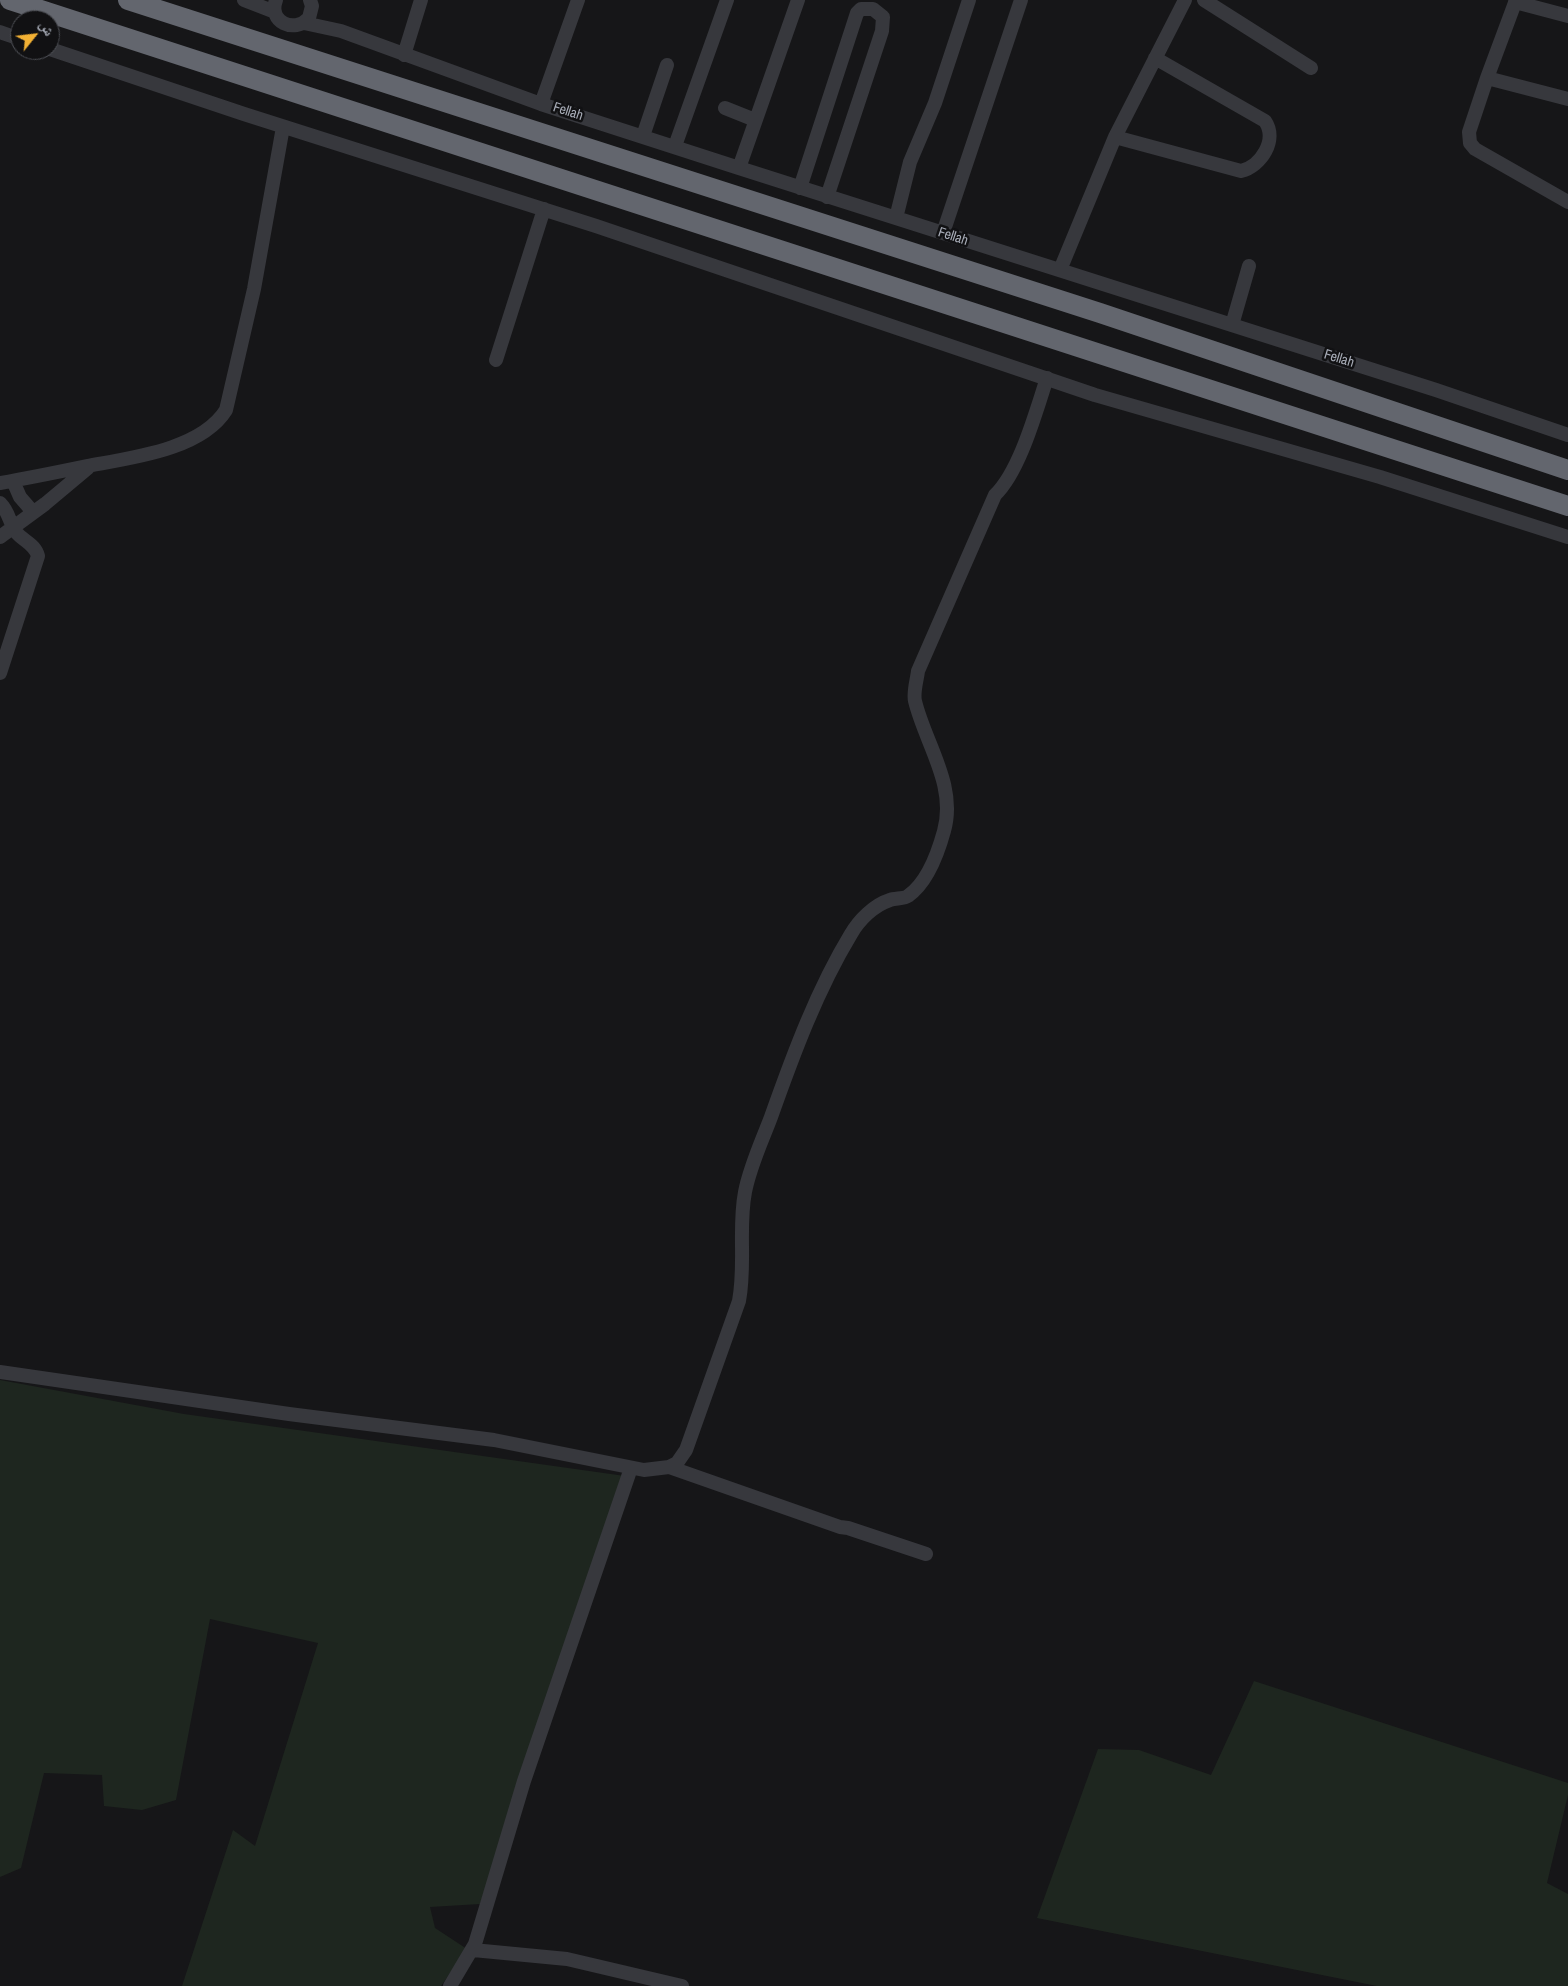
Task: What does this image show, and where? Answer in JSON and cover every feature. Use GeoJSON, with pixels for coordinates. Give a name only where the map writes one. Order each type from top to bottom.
{"type":"FeatureCollection","features":[{"type":"Feature","properties":{"kind":"highway"},"geometry":{"type":"LineString","coordinates":[[10,0],[1568,506]]}},
{"type":"Feature","properties":{"kind":"highway"},"geometry":{"type":"LineString","coordinates":[[128,0],[1100,313],[1568,470]]}},
{"type":"Feature","properties":{"kind":"street","name":"Fellah"},"geometry":{"type":"LineString","coordinates":[[244,0],[276,6],[278,19],[290,26],[304,23],[341,31],[541,104],[827,197],[1436,390],[1568,435]]}},
{"type":"Feature","properties":{"kind":"street"},"geometry":{"type":"LineString","coordinates":[[404,55],[421,0]]}},
{"type":"Feature","properties":{"kind":"street"},"geometry":{"type":"LineString","coordinates":[[541,104],[578,0]]}},
{"type":"Feature","properties":{"kind":"street"},"geometry":{"type":"LineString","coordinates":[[675,146],[727,0]]}},
{"type":"Feature","properties":{"kind":"street"},"geometry":{"type":"LineString","coordinates":[[739,168],[798,0]]}},
{"type":"Feature","properties":{"kind":"street"},"geometry":{"type":"LineString","coordinates":[[896,218],[910,162],[935,102],[969,0]]}},
{"type":"Feature","properties":{"kind":"street"},"geometry":{"type":"LineString","coordinates":[[943,233],[1021,0]]}},
{"type":"Feature","properties":{"kind":"street"},"geometry":{"type":"LineString","coordinates":[[1060,270],[1116,137],[1185,0]]}},
{"type":"Feature","properties":{"kind":"street"},"geometry":{"type":"LineString","coordinates":[[1204,0],[1310,68]]}},
{"type":"Feature","properties":{"kind":"street"},"geometry":{"type":"LineString","coordinates":[[1568,16],[1515,1],[1469,132],[1470,143],[1475,149],[1568,202]]}},
{"type":"Feature","properties":{"kind":"street","name":"Fellah"},"geometry":{"type":"LineString","coordinates":[[304,23],[311,13],[311,3]]}},
{"type":"Feature","properties":{"kind":"street","name":"Fellah"},"geometry":{"type":"LineString","coordinates":[[311,3],[341,31]]}},
{"type":"Feature","properties":{"kind":"street"},"geometry":{"type":"LineString","coordinates":[[800,188],[857,13],[861,9],[873,9],[883,17],[882,31],[827,197]]}},
{"type":"Feature","properties":{"kind":"street"},"geometry":{"type":"LineString","coordinates":[[60,52],[283,127],[544,209],[1139,408],[1380,476],[1568,537]]}},
{"type":"Feature","properties":{"kind":"street"},"geometry":{"type":"LineString","coordinates":[[1116,137],[1241,171],[1249,169],[1266,151],[1271,133],[1265,121],[1155,58]]}},
{"type":"Feature","properties":{"kind":"street"},"geometry":{"type":"LineString","coordinates":[[643,136],[667,65]]}},
{"type":"Feature","properties":{"kind":"street"},"geometry":{"type":"LineString","coordinates":[[1487,78],[1568,98]]}},
{"type":"Feature","properties":{"kind":"street"},"geometry":{"type":"LineString","coordinates":[[725,108],[755,120]]}},
{"type":"Feature","properties":{"kind":"street"},"geometry":{"type":"LineString","coordinates":[[6,482],[139,456],[183,442],[211,427],[226,410],[254,289],[283,127]]}},
{"type":"Feature","properties":{"kind":"street"},"geometry":{"type":"LineString","coordinates":[[496,360],[544,209]]}},
{"type":"Feature","properties":{"kind":"street"},"geometry":{"type":"LineString","coordinates":[[1232,325],[1249,266]]}},
{"type":"Feature","properties":{"kind":"street"},"geometry":{"type":"LineString","coordinates":[[0,1372],[260,1410],[494,1440],[631,1468],[658,1469],[677,1463],[686,1450],[734,1319],[742,1282],[742,1214],[745,1191],[793,1057],[830,974],[852,931],[870,912],[883,903],[907,897],[927,874],[937,854],[947,808],[938,758],[914,699],[918,671],[995,495],[1007,481],[1019,456],[1040,404],[1047,378]]}},
{"type":"Feature","properties":{"kind":"street"},"geometry":{"type":"LineString","coordinates":[[0,537],[91,465]]}},
{"type":"Feature","properties":{"kind":"street"},"geometry":{"type":"LineString","coordinates":[[6,482],[32,512]]}},
{"type":"Feature","properties":{"kind":"street"},"geometry":{"type":"LineString","coordinates":[[0,503],[8,512],[13,527],[36,550],[38,556],[0,673]]}},
{"type":"Feature","properties":{"kind":"street"},"geometry":{"type":"LineString","coordinates":[[669,1467],[840,1528],[848,1528],[926,1554]]}},
{"type":"Feature","properties":{"kind":"street"},"geometry":{"type":"LineString","coordinates":[[450,1986],[473,1950],[524,1780],[631,1468]]}},
{"type":"Feature","properties":{"kind":"street"},"geometry":{"type":"LineString","coordinates":[[473,1950],[567,1959],[682,1986]]}},
{"type":"Feature","properties":{"kind":"shaded area"},"geometry":{"type":"Polygon","coordinates":[[[0,1380],[184,1414],[625,1476],[480,1904],[430,1907],[435,1928],[467,1949],[441,1986],[182,1986],[233,1830],[255,1846],[318,1643],[210,1619],[176,1800],[142,1810],[104,1806],[102,1775],[44,1773],[21,1868],[0,1877],[0,1380]]]}},
{"type":"Feature","properties":{"kind":"shaded area"},"geometry":{"type":"Polygon","coordinates":[[[1254,1681],[1568,1783],[1568,1795],[1547,1883],[1568,1894],[1568,1986],[1377,1986],[1037,1918],[1098,1749],[1139,1750],[1211,1775],[1254,1681]]]}}]}
